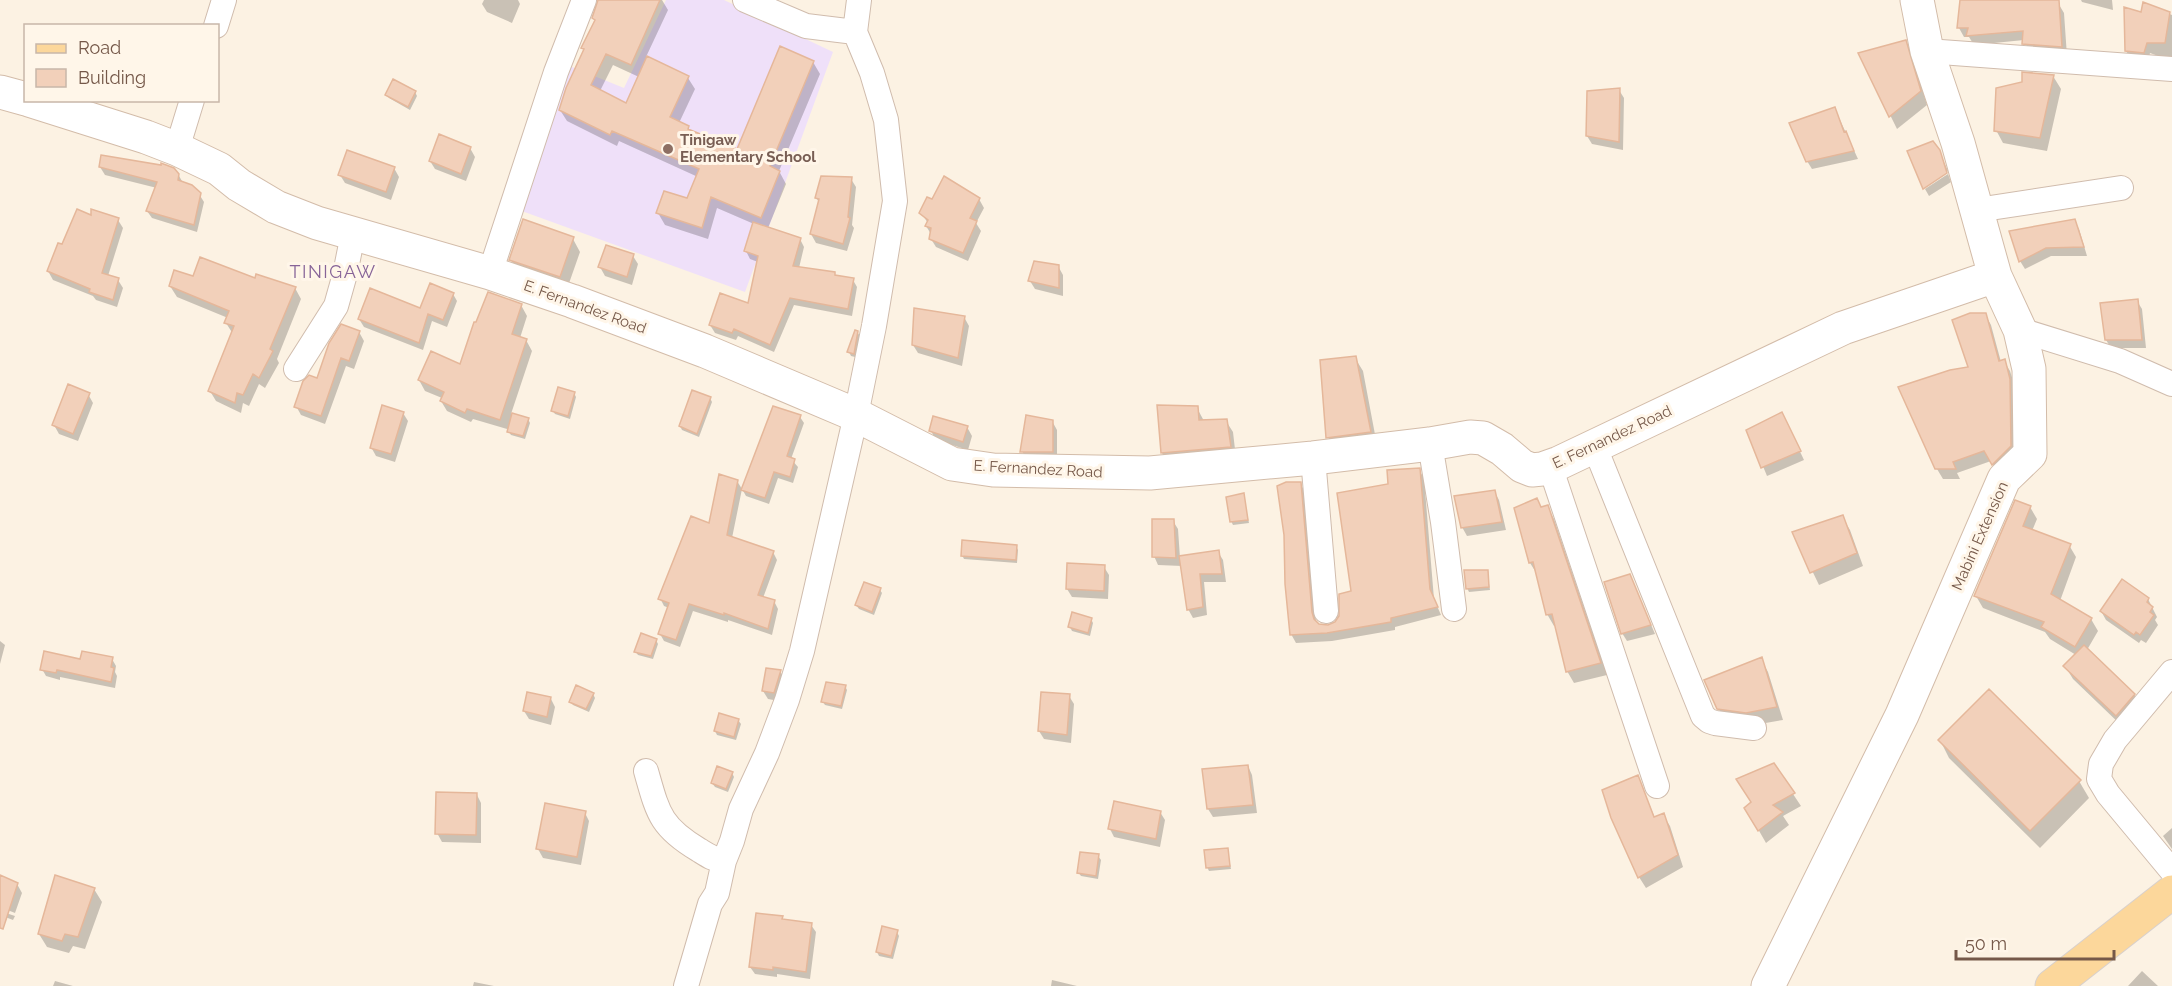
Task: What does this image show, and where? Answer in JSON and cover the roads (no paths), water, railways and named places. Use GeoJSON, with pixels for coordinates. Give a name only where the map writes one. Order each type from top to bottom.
{"type":"FeatureCollection","features":[{"type":"Feature","properties":{"kind":"main road"},"geometry":{"type":"LineString","coordinates":[[2052,986],[2172,892]]}},
{"type":"Feature","properties":{"kind":"street"},"geometry":{"type":"LineString","coordinates":[[217,24],[224,0]]}},
{"type":"Feature","properties":{"kind":"street"},"geometry":{"type":"LineString","coordinates":[[490,273],[556,72],[584,0]]}},
{"type":"Feature","properties":{"kind":"street"},"geometry":{"type":"LineString","coordinates":[[745,0],[806,26],[855,32]]}},
{"type":"Feature","properties":{"kind":"street"},"geometry":{"type":"LineString","coordinates":[[686,986],[710,904],[717,893],[724,861],[741,809],[767,753],[802,651],[874,326],[895,201],[886,120],[872,73],[855,32],[859,0]]}},
{"type":"Feature","properties":{"kind":"street","name":"Mabini Extension"},"geometry":{"type":"LineString","coordinates":[[1768,986],[1902,715],[2004,479],[2030,454],[2029,369],[2020,330],[1995,276],[1958,143],[1927,51],[1917,0]]}},
{"type":"Feature","properties":{"kind":"street"},"geometry":{"type":"LineString","coordinates":[[1927,51],[2172,69]]}},
{"type":"Feature","properties":{"kind":"street","name":"E. Fernandez Road"},"geometry":{"type":"LineString","coordinates":[[0,92],[24,99]]}},
{"type":"Feature","properties":{"kind":"street","name":"E. Fernandez Road"},"geometry":{"type":"LineString","coordinates":[[33,102],[177,149],[219,169],[276,207],[317,223],[490,273],[572,301],[705,351],[856,415],[952,464],[993,470],[1150,473],[1313,458],[1470,437],[1483,438],[1502,449],[1522,466],[1532,470],[1550,466],[1594,446],[1843,328],[1995,276]]}},
{"type":"Feature","properties":{"kind":"street"},"geometry":{"type":"LineString","coordinates":[[177,149],[191,102]]}},
{"type":"Feature","properties":{"kind":"street"},"geometry":{"type":"LineString","coordinates":[[1977,210],[2121,188]]}},
{"type":"Feature","properties":{"kind":"street"},"geometry":{"type":"LineString","coordinates":[[296,369],[336,306],[345,274],[352,234]]}},
{"type":"Feature","properties":{"kind":"street"},"geometry":{"type":"LineString","coordinates":[[2020,330],[2120,361],[2172,384]]}},
{"type":"Feature","properties":{"kind":"street"},"geometry":{"type":"LineString","coordinates":[[1430,444],[1454,609]]}},
{"type":"Feature","properties":{"kind":"street"},"geometry":{"type":"LineString","coordinates":[[1594,446],[1703,716],[1715,723],[1754,728]]}},
{"type":"Feature","properties":{"kind":"street"},"geometry":{"type":"LineString","coordinates":[[1313,458],[1326,611]]}},
{"type":"Feature","properties":{"kind":"street"},"geometry":{"type":"LineString","coordinates":[[1550,466],[1657,786]]}},
{"type":"Feature","properties":{"kind":"street"},"geometry":{"type":"LineString","coordinates":[[2172,672],[2115,740],[2101,764],[2099,779],[2108,794],[2172,870]]}},
{"type":"Feature","properties":{"kind":"street"},"geometry":{"type":"LineString","coordinates":[[646,771],[663,822],[681,840],[717,861],[724,861]]}},
{"type":"Feature","properties":{"kind":"place","name":"Tinigaw Elementary School"},"geometry":{"type":"Point","coordinates":[668,149]}},
{"type":"Feature","properties":{"kind":"district","name":"TINIGAW"},"geometry":{"type":"Point","coordinates":[333,272]}}]}
